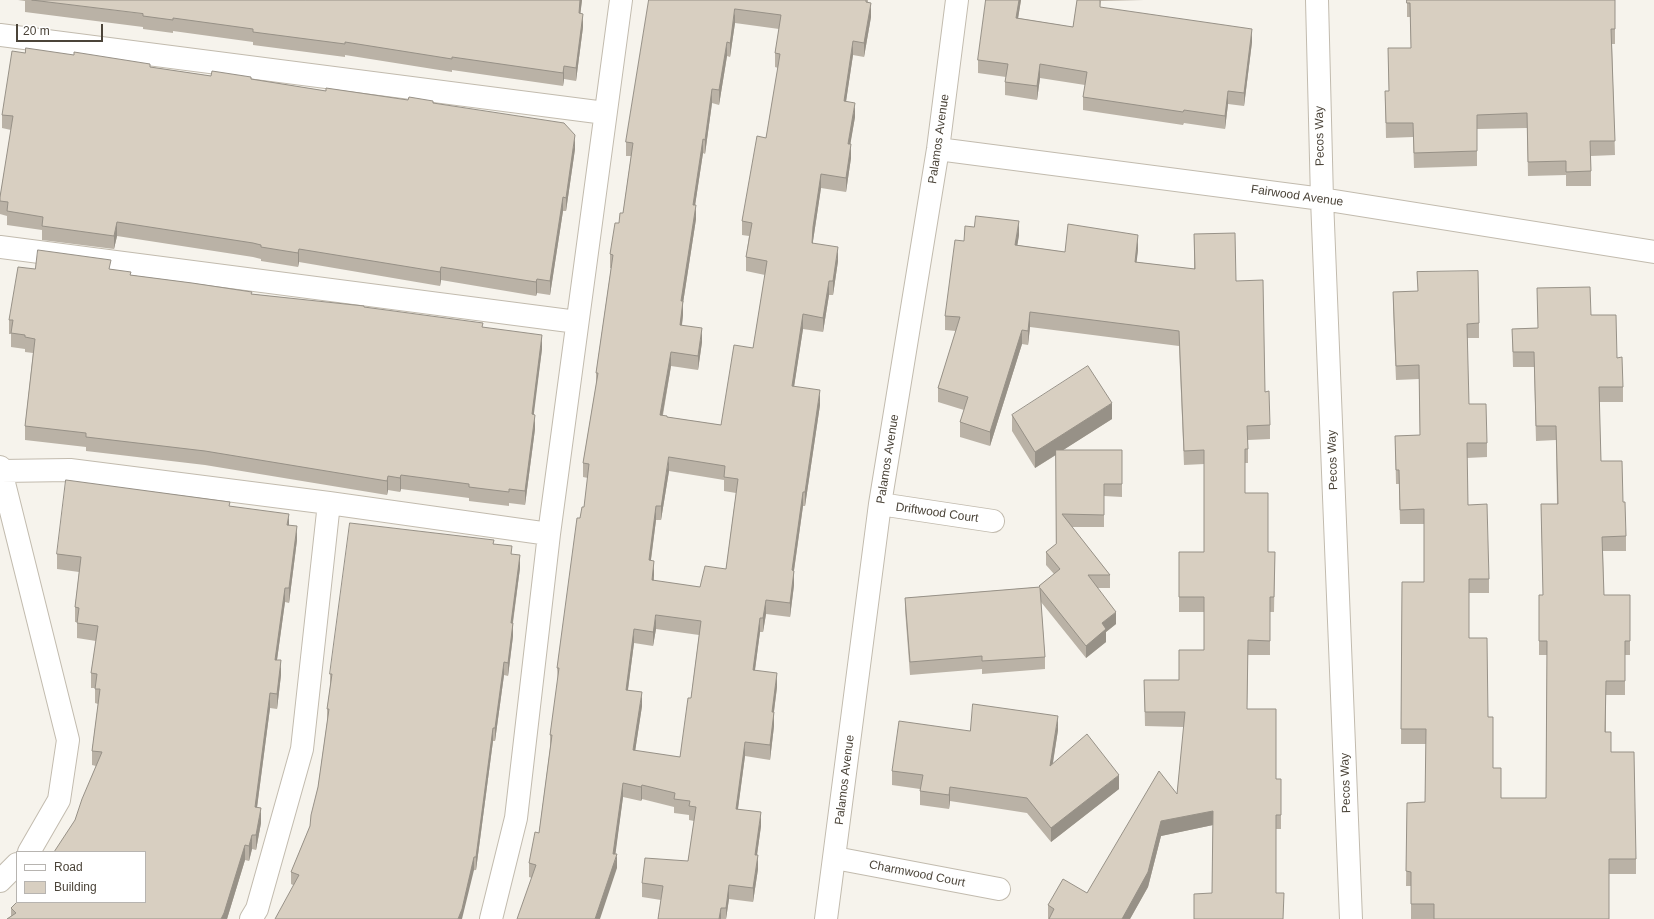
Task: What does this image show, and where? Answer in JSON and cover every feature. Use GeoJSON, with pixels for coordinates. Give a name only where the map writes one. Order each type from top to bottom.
{"type":"FeatureCollection","features":[{"type":"Feature","properties":{"kind":"street"},"geometry":{"type":"LineString","coordinates":[[491,919],[516,818],[549,534],[621,0]]}},
{"type":"Feature","properties":{"kind":"street","name":"Palamos Avenue"},"geometry":{"type":"LineString","coordinates":[[826,919],[880,504],[938,149],[957,0]]}},
{"type":"Feature","properties":{"kind":"street","name":"Pecos Way"},"geometry":{"type":"LineString","coordinates":[[1317,0],[1322,199],[1351,919]]}},
{"type":"Feature","properties":{"kind":"street"},"geometry":{"type":"LineString","coordinates":[[0,35],[605,112]]}},
{"type":"Feature","properties":{"kind":"street","name":"Fairwood Avenue"},"geometry":{"type":"LineString","coordinates":[[938,149],[1322,199],[1654,252]]}},
{"type":"Feature","properties":{"kind":"street"},"geometry":{"type":"LineString","coordinates":[[0,247],[577,322]]}},
{"type":"Feature","properties":{"kind":"street"},"geometry":{"type":"LineString","coordinates":[[30,851],[59,800],[68,740],[0,469],[70,470],[329,503],[549,534]]}},
{"type":"Feature","properties":{"kind":"street"},"geometry":{"type":"LineString","coordinates":[[251,919],[257,909],[302,749],[329,503]]}},
{"type":"Feature","properties":{"kind":"street","name":"Driftwood Court"},"geometry":{"type":"LineString","coordinates":[[880,504],[993,521]]}},
{"type":"Feature","properties":{"kind":"street","name":"Charmwood Court"},"geometry":{"type":"LineString","coordinates":[[834,858],[999,889]]}},
{"type":"Feature","properties":{"kind":"street"},"geometry":{"type":"LineString","coordinates":[[0,881],[16,865]]}},
{"type":"Feature","properties":{"kind":"building"},"geometry":{"type":"Polygon","coordinates":[[[32,0],[580,0],[579,13],[583,14],[576,68],[564,66],[563,73],[452,57],[452,59],[345,42],[345,44],[253,32],[253,29],[173,18],[173,20],[143,16],[143,14],[32,0]]]}},
{"type":"Feature","properties":{"kind":"building"},"geometry":{"type":"Polygon","coordinates":[[[649,0],[866,0],[866,2],[871,3],[864,43],[853,41],[844,101],[855,103],[848,144],[851,144],[846,178],[821,174],[813,227],[812,243],[838,247],[833,281],[829,281],[823,318],[803,314],[792,386],[820,390],[792,570],[794,571],[790,603],[766,600],[763,618],[760,618],[753,670],[777,673],[772,712],[774,712],[770,745],[745,742],[736,809],[761,812],[755,855],[758,855],[753,888],[729,885],[726,908],[721,908],[719,919],[658,919],[663,886],[642,883],[645,858],[688,861],[696,807],[689,806],[690,801],[674,799],[675,793],[642,785],[641,787],[623,783],[613,854],[617,854],[595,919],[517,919],[536,865],[529,863],[535,832],[539,833],[552,735],[550,735],[559,668],[557,668],[577,518],[580,518],[582,507],[584,507],[589,464],[583,463],[598,373],[596,373],[613,255],[610,254],[615,223],[619,223],[620,213],[623,213],[633,143],[626,142],[649,0]],[[735,9],[730,43],[727,42],[719,90],[712,89],[705,140],[703,139],[693,205],[696,205],[681,301],[683,301],[680,325],[702,328],[698,356],[671,352],[660,415],[721,425],[734,345],[753,348],[767,261],[746,257],[752,223],[742,221],[757,136],[766,138],[780,54],[775,53],[781,15],[735,9]],[[669,457],[661,506],[656,506],[649,560],[654,561],[652,580],[700,587],[705,566],[726,569],[738,479],[724,477],[725,466],[669,457]],[[656,615],[653,632],[634,629],[626,690],[642,692],[633,750],[680,757],[688,698],[691,698],[701,621],[656,615]]]}},
{"type":"Feature","properties":{"kind":"building"},"geometry":{"type":"Polygon","coordinates":[[[986,0],[1019,0],[1016,18],[1073,27],[1077,0],[1100,0],[1100,7],[1252,29],[1244,93],[1228,91],[1225,116],[1184,110],[1183,112],[1083,97],[1087,72],[1040,64],[1037,86],[1005,82],[1008,64],[978,60],[986,0]]]}},
{"type":"Feature","properties":{"kind":"building"},"geometry":{"type":"Polygon","coordinates":[[[1407,0],[1615,0],[1615,29],[1611,29],[1615,141],[1590,141],[1591,171],[1566,172],[1566,161],[1528,162],[1527,113],[1477,115],[1477,151],[1414,153],[1413,123],[1386,123],[1385,91],[1389,91],[1388,48],[1411,48],[1410,3],[1407,3],[1407,0]]]}},
{"type":"Feature","properties":{"kind":"building"},"geometry":{"type":"Polygon","coordinates":[[[26,48],[74,55],[74,52],[150,64],[150,67],[211,76],[212,71],[326,91],[326,88],[408,100],[409,97],[433,101],[433,103],[564,123],[575,135],[566,198],[563,197],[550,281],[537,279],[536,282],[441,267],[440,272],[299,249],[298,253],[261,247],[261,245],[253,243],[117,222],[114,236],[42,226],[43,217],[7,211],[8,202],[0,201],[0,197],[13,116],[2,115],[12,51],[25,53],[26,48]]]}},
{"type":"Feature","properties":{"kind":"building"},"geometry":{"type":"Polygon","coordinates":[[[976,216],[1019,221],[1015,245],[1065,252],[1068,224],[1138,235],[1135,262],[1195,269],[1194,234],[1235,233],[1236,281],[1263,280],[1265,392],[1269,391],[1270,425],[1247,426],[1248,449],[1245,449],[1245,493],[1268,493],[1268,552],[1275,552],[1274,597],[1270,597],[1270,641],[1248,640],[1247,709],[1276,709],[1276,779],[1281,779],[1281,815],[1276,815],[1276,893],[1284,893],[1283,919],[1194,919],[1194,894],[1212,893],[1213,811],[1161,821],[1148,872],[1122,919],[1049,919],[1054,909],[1048,905],[1063,879],[1087,893],[1159,771],[1177,794],[1185,712],[1145,712],[1144,680],[1179,680],[1179,650],[1204,650],[1204,597],[1179,597],[1179,552],[1204,552],[1204,450],[1184,451],[1179,331],[1030,312],[1028,331],[1022,330],[990,432],[960,422],[968,397],[938,388],[960,317],[945,316],[955,240],[964,241],[965,226],[974,227],[976,216]]]}},
{"type":"Feature","properties":{"kind":"building"},"geometry":{"type":"Polygon","coordinates":[[[38,250],[111,260],[109,269],[131,272],[130,275],[252,292],[251,294],[364,306],[483,323],[482,327],[542,335],[532,414],[535,415],[525,491],[509,489],[509,492],[469,487],[469,484],[401,475],[400,478],[388,476],[387,481],[205,451],[86,437],[86,433],[25,426],[35,339],[25,337],[25,335],[11,333],[13,320],[9,320],[18,267],[35,269],[38,250]]]}},
{"type":"Feature","properties":{"kind":"building"},"geometry":{"type":"Polygon","coordinates":[[[1478,271],[1479,323],[1467,324],[1469,404],[1486,404],[1487,443],[1467,443],[1468,505],[1487,504],[1489,579],[1469,579],[1469,638],[1487,638],[1488,717],[1493,717],[1493,768],[1501,768],[1501,798],[1546,798],[1547,641],[1539,641],[1539,595],[1543,595],[1541,504],[1558,504],[1556,426],[1536,426],[1534,352],[1513,352],[1512,329],[1538,328],[1537,288],[1590,287],[1591,315],[1616,315],[1617,358],[1622,357],[1623,387],[1599,387],[1601,461],[1622,461],[1626,536],[1602,537],[1604,595],[1630,595],[1630,641],[1625,641],[1625,681],[1606,681],[1605,732],[1611,732],[1611,752],[1634,752],[1636,859],[1609,859],[1609,919],[1434,919],[1434,904],[1411,904],[1411,872],[1406,871],[1407,803],[1425,802],[1426,729],[1401,729],[1402,582],[1424,582],[1424,509],[1400,510],[1399,470],[1396,470],[1395,436],[1420,435],[1419,365],[1396,366],[1393,292],[1418,291],[1417,272],[1478,271]]]}},
{"type":"Feature","properties":{"kind":"building"},"geometry":{"type":"Polygon","coordinates":[[[1088,366],[1112,403],[1035,452],[1012,415],[1088,366]]]}},
{"type":"Feature","properties":{"kind":"building"},"geometry":{"type":"Polygon","coordinates":[[[1056,450],[1122,450],[1122,484],[1104,484],[1104,515],[1062,514],[1110,575],[1088,575],[1116,612],[1102,623],[1106,629],[1086,646],[1040,588],[1045,657],[982,661],[982,656],[910,662],[905,598],[1040,587],[1039,586],[1060,569],[1046,552],[1056,544],[1056,450]]]}},
{"type":"Feature","properties":{"kind":"building"},"geometry":{"type":"Polygon","coordinates":[[[66,480],[230,502],[229,506],[289,514],[287,525],[297,526],[289,588],[285,588],[275,660],[281,660],[277,694],[270,693],[255,807],[261,808],[256,835],[252,835],[249,846],[245,845],[221,919],[7,919],[16,913],[11,908],[16,903],[146,903],[146,851],[55,851],[75,820],[82,799],[102,752],[92,751],[100,689],[95,689],[97,674],[91,673],[98,626],[77,623],[79,608],[75,607],[81,557],[57,554],[66,480]]]}},
{"type":"Feature","properties":{"kind":"building"},"geometry":{"type":"Polygon","coordinates":[[[350,523],[494,540],[493,544],[512,546],[511,554],[520,555],[511,623],[513,623],[508,663],[504,662],[495,728],[493,728],[476,857],[474,857],[462,909],[458,919],[275,919],[299,875],[291,872],[310,826],[311,815],[318,787],[329,709],[327,709],[332,674],[330,674],[350,523]]]}},
{"type":"Feature","properties":{"kind":"building"},"geometry":{"type":"Polygon","coordinates":[[[973,704],[1058,716],[1050,766],[1087,734],[1119,775],[1051,828],[1027,798],[950,787],[949,795],[920,791],[923,775],[892,771],[899,721],[970,731],[973,704]]]}}]}
